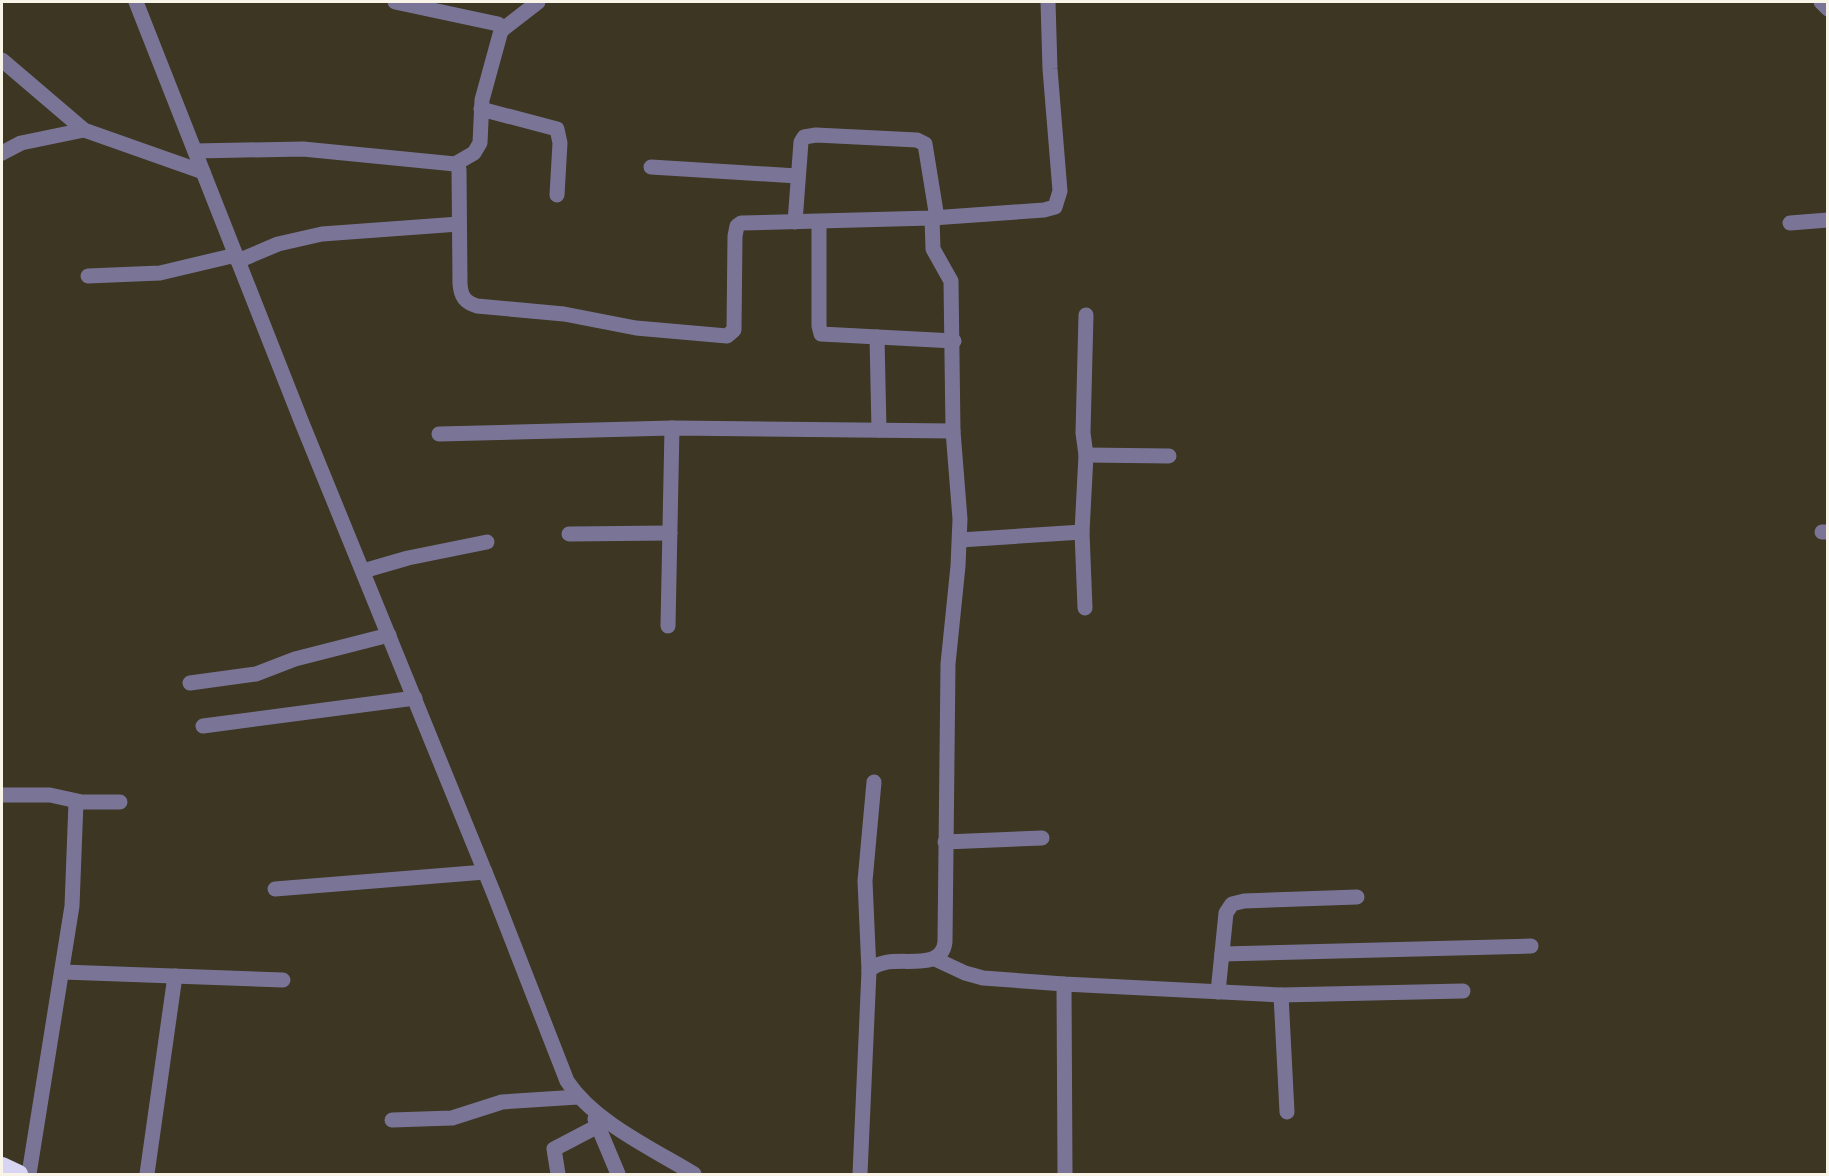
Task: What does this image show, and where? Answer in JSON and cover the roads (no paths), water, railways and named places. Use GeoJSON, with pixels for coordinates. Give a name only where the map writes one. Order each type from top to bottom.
{"type":"FeatureCollection","features":[{"type":"Feature","properties":{"kind":"highway"},"geometry":{"type":"LineString","coordinates":[[2,1166],[19,1174]]}},
{"type":"Feature","properties":{"kind":"street"},"geometry":{"type":"LineString","coordinates":[[136,2],[567,1081],[578,1097],[590,1108],[694,1174]]}},
{"type":"Feature","properties":{"kind":"street"},"geometry":{"type":"LineString","coordinates":[[395,2],[498,24],[502,30]]}},
{"type":"Feature","properties":{"kind":"street"},"geometry":{"type":"LineString","coordinates":[[195,151],[303,149],[455,164],[474,153],[480,143],[481,109],[502,30],[538,2]]}},
{"type":"Feature","properties":{"kind":"street"},"geometry":{"type":"LineString","coordinates":[[455,164],[459,169],[461,292],[471,304],[556,313],[636,328],[723,337],[730,335],[734,330],[737,226],[745,222],[934,218],[1044,210],[1058,204],[1060,191],[1049,60],[1048,2]]}},
{"type":"Feature","properties":{"kind":"street"},"geometry":{"type":"LineString","coordinates":[[1821,2],[1827,9]]}},
{"type":"Feature","properties":{"kind":"street"},"geometry":{"type":"LineString","coordinates":[[2,60],[84,130],[203,172]]}},
{"type":"Feature","properties":{"kind":"street"},"geometry":{"type":"LineString","coordinates":[[481,109],[557,129],[560,143],[557,195]]}},
{"type":"Feature","properties":{"kind":"street"},"geometry":{"type":"LineString","coordinates":[[2,153],[21,143],[84,130]]}},
{"type":"Feature","properties":{"kind":"street"},"geometry":{"type":"LineString","coordinates":[[795,222],[801,142],[809,135],[921,141],[928,148],[934,218],[932,245],[951,280],[954,341],[953,431],[960,540],[948,664],[945,942],[942,953],[935,959]]}},
{"type":"Feature","properties":{"kind":"street"},"geometry":{"type":"LineString","coordinates":[[651,167],[797,176]]}},
{"type":"Feature","properties":{"kind":"street"},"geometry":{"type":"LineString","coordinates":[[1790,223],[1827,220]]}},
{"type":"Feature","properties":{"kind":"street"},"geometry":{"type":"LineString","coordinates":[[819,222],[820,332],[954,341]]}},
{"type":"Feature","properties":{"kind":"street"},"geometry":{"type":"LineString","coordinates":[[88,276],[151,274],[237,258],[278,244],[322,234],[459,224]]}},
{"type":"Feature","properties":{"kind":"street"},"geometry":{"type":"LineString","coordinates":[[1085,608],[1082,532],[1086,455],[1083,433],[1086,315]]}},
{"type":"Feature","properties":{"kind":"street"},"geometry":{"type":"LineString","coordinates":[[877,337],[879,430]]}},
{"type":"Feature","properties":{"kind":"street"},"geometry":{"type":"LineString","coordinates":[[440,435],[672,428],[953,431]]}},
{"type":"Feature","properties":{"kind":"street"},"geometry":{"type":"LineString","coordinates":[[668,626],[672,428]]}},
{"type":"Feature","properties":{"kind":"street"},"geometry":{"type":"LineString","coordinates":[[1086,455],[1169,456]]}},
{"type":"Feature","properties":{"kind":"street"},"geometry":{"type":"LineString","coordinates":[[960,540],[1082,532]]}},
{"type":"Feature","properties":{"kind":"street"},"geometry":{"type":"LineString","coordinates":[[569,534],[670,533]]}},
{"type":"Feature","properties":{"kind":"street"},"geometry":{"type":"LineString","coordinates":[[363,571],[408,558],[487,542]]}},
{"type":"Feature","properties":{"kind":"street"},"geometry":{"type":"LineString","coordinates":[[190,683],[256,674],[295,659],[389,635]]}},
{"type":"Feature","properties":{"kind":"street"},"geometry":{"type":"LineString","coordinates":[[203,726],[415,698]]}},
{"type":"Feature","properties":{"kind":"street"},"geometry":{"type":"LineString","coordinates":[[860,1174],[869,971],[865,881],[874,782]]}},
{"type":"Feature","properties":{"kind":"street"},"geometry":{"type":"LineString","coordinates":[[2,795],[50,795],[76,802],[120,802]]}},
{"type":"Feature","properties":{"kind":"street"},"geometry":{"type":"LineString","coordinates":[[29,1174],[63,972],[74,886],[76,802]]}},
{"type":"Feature","properties":{"kind":"street"},"geometry":{"type":"LineString","coordinates":[[945,842],[1042,838]]}},
{"type":"Feature","properties":{"kind":"street"},"geometry":{"type":"LineString","coordinates":[[275,889],[485,872]]}},
{"type":"Feature","properties":{"kind":"street"},"geometry":{"type":"LineString","coordinates":[[1218,992],[1226,913],[1232,904],[1244,901],[1357,897]]}},
{"type":"Feature","properties":{"kind":"street"},"geometry":{"type":"LineString","coordinates":[[1222,954],[1531,946]]}},
{"type":"Feature","properties":{"kind":"street"},"geometry":{"type":"LineString","coordinates":[[869,971],[881,963],[935,959],[965,974],[983,978],[1064,984],[1281,995],[1462,991]]}},
{"type":"Feature","properties":{"kind":"street"},"geometry":{"type":"LineString","coordinates":[[63,972],[283,980]]}},
{"type":"Feature","properties":{"kind":"street"},"geometry":{"type":"LineString","coordinates":[[147,1174],[175,976]]}},
{"type":"Feature","properties":{"kind":"street"},"geometry":{"type":"LineString","coordinates":[[1064,984],[1065,1174]]}},
{"type":"Feature","properties":{"kind":"street"},"geometry":{"type":"LineString","coordinates":[[1281,995],[1287,1112]]}},
{"type":"Feature","properties":{"kind":"street"},"geometry":{"type":"LineString","coordinates":[[392,1120],[453,1118],[502,1102],[578,1097]]}},
{"type":"Feature","properties":{"kind":"street"},"geometry":{"type":"LineString","coordinates":[[590,1108],[618,1174]]}},
{"type":"Feature","properties":{"kind":"street"},"geometry":{"type":"LineString","coordinates":[[558,1174],[554,1149],[598,1126]]}}]}
